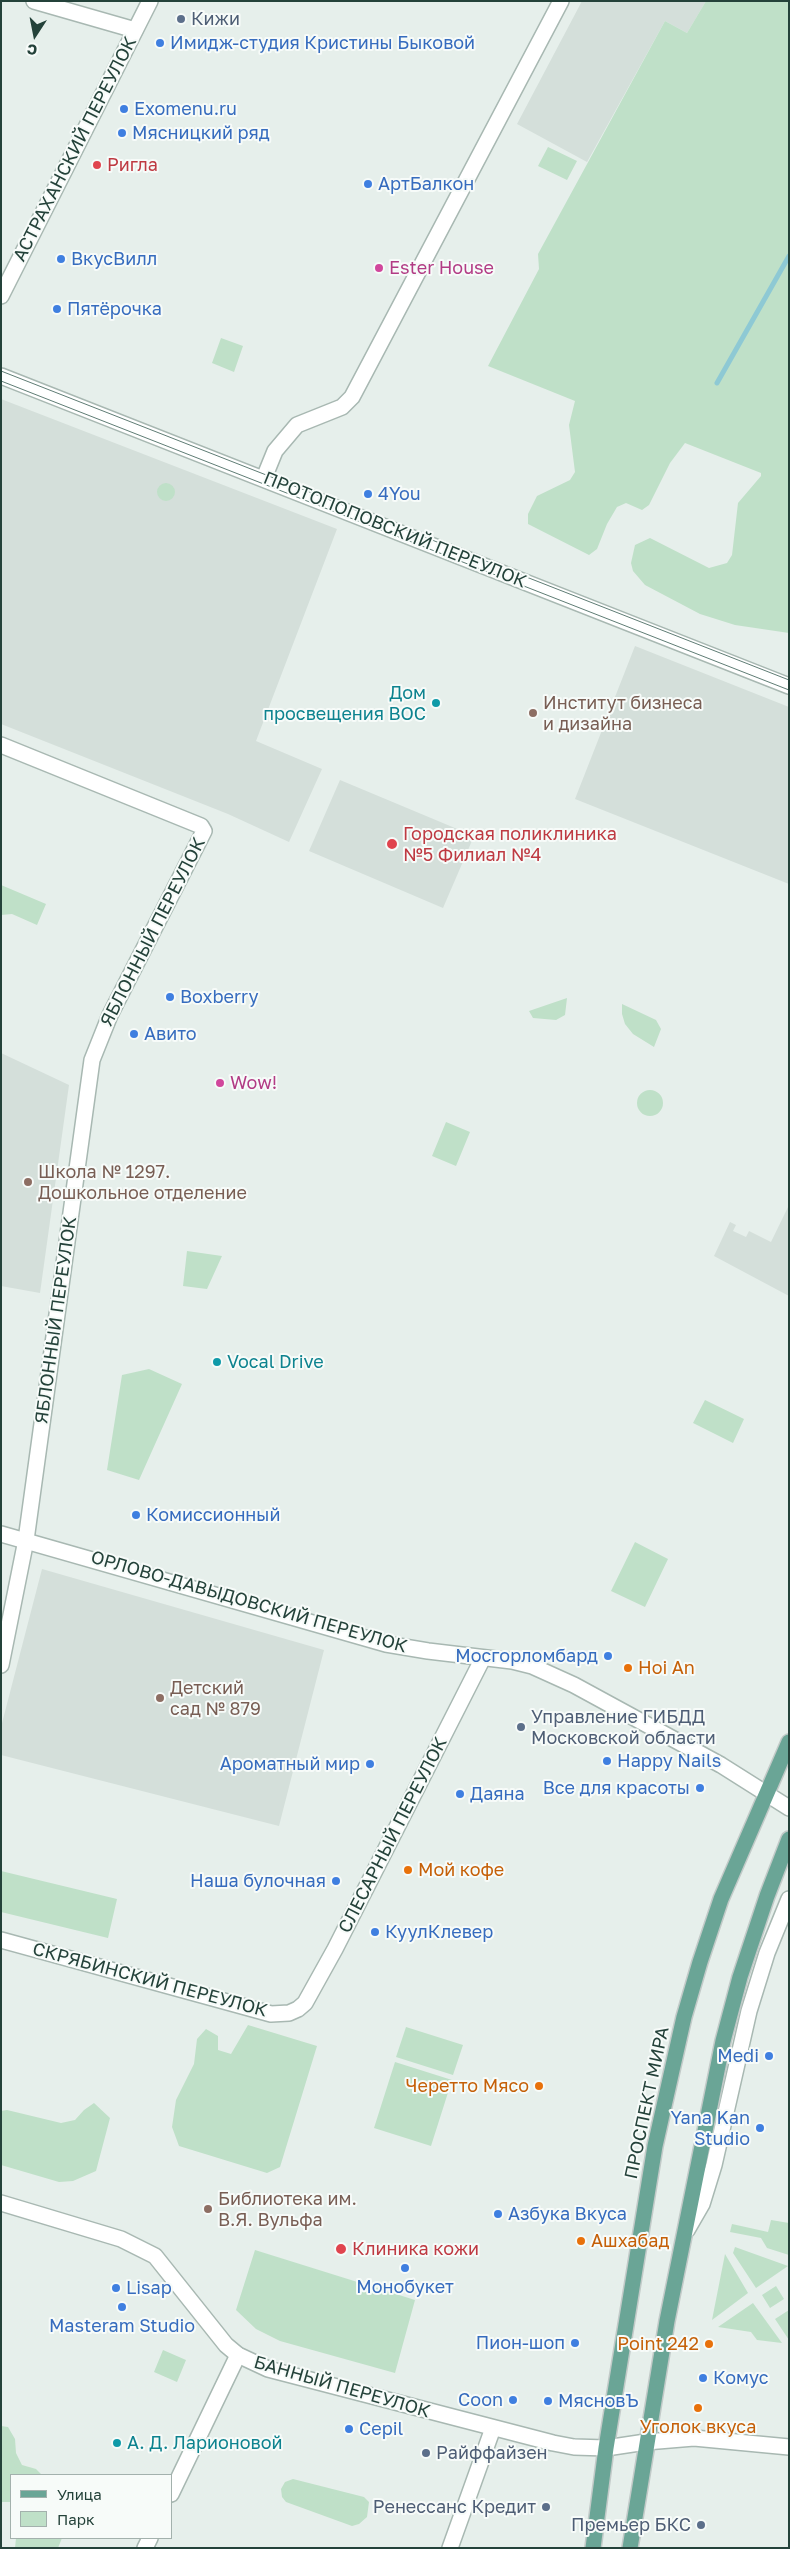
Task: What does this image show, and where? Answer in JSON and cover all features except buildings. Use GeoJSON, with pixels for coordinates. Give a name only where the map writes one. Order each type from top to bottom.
{"type":"FeatureCollection","features":[{"type":"Feature","properties":{"kind":"main road","name":"ПРОСПЕКТ МИРА"},"geometry":{"type":"LineString","coordinates":[[593,2548],[606,2448],[656,2146],[684,2018],[721,1900],[789,1742]]}},
{"type":"Feature","properties":{"kind":"main road"},"geometry":{"type":"LineString","coordinates":[[630,2548],[646,2442],[723,2041],[746,1959],[789,1838]]}},
{"type":"Feature","properties":{"kind":"street"},"geometry":{"type":"LineString","coordinates":[[34,1],[135,30]]}},
{"type":"Feature","properties":{"kind":"street","name":"АСТРАХАНСКИЙ ПЕРЕУЛОК"},"geometry":{"type":"LineString","coordinates":[[1,296],[150,1]]}},
{"type":"Feature","properties":{"kind":"street"},"geometry":{"type":"LineString","coordinates":[[264,478],[275,451],[297,425],[342,407],[352,397],[561,1]]}},
{"type":"Feature","properties":{"kind":"street","name":"ПРОТОПОПОВСКИЙ ПЕРЕУЛОК"},"geometry":{"type":"LineString","coordinates":[[1,376],[789,686]]}},
{"type":"Feature","properties":{"kind":"street","name":"ЯБЛОННЫЙ ПЕРЕУЛОК"},"geometry":{"type":"LineString","coordinates":[[1,745],[201,826],[204,831],[110,1016],[92,1060],[26,1540],[1,1666]]}},
{"type":"Feature","properties":{"kind":"street","name":"ОРЛОВО-ДАВЫДОВСКИЙ ПЕРЕУЛОК"},"geometry":{"type":"LineString","coordinates":[[1,1534],[386,1644],[512,1661],[532,1666],[562,1678],[606,1702],[766,1792],[789,1808]]}},
{"type":"Feature","properties":{"kind":"street","name":"СЛЕСАРНЫЙ ПЕРЕУЛОК"},"geometry":{"type":"LineString","coordinates":[[298,2009],[305,2003],[334,1949],[483,1658]]}},
{"type":"Feature","properties":{"kind":"street"},"geometry":{"type":"LineString","coordinates":[[685,2233],[702,2204],[714,2165],[749,2011],[767,1953],[789,1899]]}},
{"type":"Feature","properties":{"kind":"street","name":"СКРЯБИНСКИЙ ПЕРЕУЛОК"},"geometry":{"type":"LineString","coordinates":[[1,1940],[271,2014],[280,2015],[298,2009]]}},
{"type":"Feature","properties":{"kind":"street","name":"БАННЫЙ ПЕРЕУЛОК"},"geometry":{"type":"LineString","coordinates":[[1,2203],[121,2239],[155,2256],[214,2332],[238,2355],[283,2374],[553,2444],[574,2447],[606,2448],[694,2438],[789,2446]]}},
{"type":"Feature","properties":{"kind":"street"},"geometry":{"type":"LineString","coordinates":[[172,2492],[238,2355]]}},
{"type":"Feature","properties":{"kind":"street"},"geometry":{"type":"LineString","coordinates":[[450,2548],[493,2428]]}},
{"type":"Feature","properties":{"kind":"shaded area"},"geometry":{"type":"Polygon","coordinates":[[[582,1],[706,1],[687,33],[665,21],[587,162],[517,124],[582,1]]]}},
{"type":"Feature","properties":{"kind":"shaded area"},"geometry":{"type":"Polygon","coordinates":[[[1,399],[337,529],[256,741],[322,769],[289,842],[228,814],[1,724],[1,399]]]}},
{"type":"Feature","properties":{"kind":"shaded area"},"geometry":{"type":"Polygon","coordinates":[[[635,646],[789,707],[789,884],[575,799],[635,646]]]}},
{"type":"Feature","properties":{"kind":"shaded area","name":"Городская поликлиника №5 Филиал №4"},"geometry":{"type":"Polygon","coordinates":[[[340,780],[474,836],[443,908],[309,851],[340,780]]]}},
{"type":"Feature","properties":{"kind":"shaded area","name":"Школа № 1297. Дошкольное отделение"},"geometry":{"type":"Polygon","coordinates":[[[1,1053],[69,1085],[40,1293],[1,1286],[1,1053]]]}},
{"type":"Feature","properties":{"kind":"shaded area"},"geometry":{"type":"Polygon","coordinates":[[[789,1205],[789,1296],[714,1256],[730,1222],[736,1225],[733,1231],[746,1237],[749,1231],[771,1242],[789,1205]]]}},
{"type":"Feature","properties":{"kind":"shaded area","name":"Детский сад № 879"},"geometry":{"type":"Polygon","coordinates":[[[42,1569],[324,1650],[279,1826],[1,1755],[1,1727],[42,1569]]]}},
{"type":"Feature","properties":{"kind":"green space"},"geometry":{"type":"Polygon","coordinates":[[[706,1],[789,1],[789,633],[735,625],[700,614],[645,585],[633,571],[631,563],[635,545],[650,538],[709,568],[727,563],[732,555],[738,503],[761,476],[761,473],[685,443],[670,463],[649,505],[642,510],[626,503],[617,507],[607,524],[597,549],[589,555],[528,524],[528,514],[537,496],[570,480],[575,472],[569,425],[575,401],[488,366],[539,269],[538,254],[665,21],[687,33],[706,1]]]}},
{"type":"Feature","properties":{"kind":"green space"},"geometry":{"type":"Polygon","coordinates":[[[548,147],[577,161],[567,180],[538,166],[548,147]]]}},
{"type":"Feature","properties":{"kind":"green space"},"geometry":{"type":"Polygon","coordinates":[[[221,338],[243,346],[234,372],[212,363],[221,338]]]}},
{"type":"Feature","properties":{"kind":"green space"},"geometry":{"type":"Polygon","coordinates":[[[162,483],[170,483],[175,488],[173,499],[162,501],[157,496],[157,488],[162,483]]]}},
{"type":"Feature","properties":{"kind":"green space"},"geometry":{"type":"Polygon","coordinates":[[[1,885],[46,904],[37,925],[12,914],[1,915],[1,885]]]}},
{"type":"Feature","properties":{"kind":"green space"},"geometry":{"type":"Polygon","coordinates":[[[567,998],[565,1015],[556,1020],[533,1018],[529,1011],[567,998]]]}},
{"type":"Feature","properties":{"kind":"green space"},"geometry":{"type":"Polygon","coordinates":[[[622,1004],[656,1020],[661,1029],[654,1047],[633,1034],[625,1024],[622,1004]]]}},
{"type":"Feature","properties":{"kind":"green space"},"geometry":{"type":"Polygon","coordinates":[[[650,1090],[660,1093],[663,1103],[660,1113],[650,1116],[640,1113],[637,1103],[640,1093],[650,1090]]]}},
{"type":"Feature","properties":{"kind":"green space"},"geometry":{"type":"Polygon","coordinates":[[[446,1122],[470,1132],[456,1166],[432,1156],[446,1122]]]}},
{"type":"Feature","properties":{"kind":"green space"},"geometry":{"type":"Polygon","coordinates":[[[187,1251],[222,1256],[207,1289],[183,1286],[187,1251]]]}},
{"type":"Feature","properties":{"kind":"green space"},"geometry":{"type":"Polygon","coordinates":[[[149,1369],[182,1384],[139,1480],[107,1470],[122,1375],[149,1369]]]}},
{"type":"Feature","properties":{"kind":"green space"},"geometry":{"type":"Polygon","coordinates":[[[705,1400],[744,1419],[733,1443],[693,1423],[705,1400]]]}},
{"type":"Feature","properties":{"kind":"green space"},"geometry":{"type":"Polygon","coordinates":[[[635,1542],[668,1559],[645,1607],[611,1591],[635,1542]]]}},
{"type":"Feature","properties":{"kind":"green space"},"geometry":{"type":"Polygon","coordinates":[[[1,1871],[117,1899],[108,1938],[1,1912],[1,1871]]]}},
{"type":"Feature","properties":{"kind":"green space"},"geometry":{"type":"Polygon","coordinates":[[[248,2025],[317,2046],[280,2167],[267,2173],[179,2146],[172,2127],[176,2100],[194,2064],[197,2039],[206,2029],[218,2036],[218,2050],[231,2054],[248,2025]]]}},
{"type":"Feature","properties":{"kind":"green space"},"geometry":{"type":"Polygon","coordinates":[[[406,2027],[463,2045],[453,2075],[396,2057],[406,2027]]]}},
{"type":"Feature","properties":{"kind":"green space"},"geometry":{"type":"Polygon","coordinates":[[[395,2062],[452,2080],[431,2146],[374,2128],[395,2062]]]}},
{"type":"Feature","properties":{"kind":"green space"},"geometry":{"type":"Polygon","coordinates":[[[94,2103],[110,2118],[96,2171],[73,2181],[59,2182],[1,2165],[1,2111],[7,2110],[61,2123],[75,2120],[94,2103]]]}},
{"type":"Feature","properties":{"kind":"green space"},"geometry":{"type":"Polygon","coordinates":[[[771,2220],[789,2223],[789,2255],[767,2248],[761,2238],[730,2232],[732,2224],[768,2232],[771,2220]]]}},
{"type":"Feature","properties":{"kind":"green space"},"geometry":{"type":"Polygon","coordinates":[[[735,2247],[788,2266],[756,2288],[733,2253],[735,2247]]]}},
{"type":"Feature","properties":{"kind":"green space"},"geometry":{"type":"Polygon","coordinates":[[[255,2250],[415,2300],[395,2373],[280,2341],[256,2329],[236,2310],[255,2250]]]}},
{"type":"Feature","properties":{"kind":"green space"},"geometry":{"type":"Polygon","coordinates":[[[725,2254],[748,2293],[712,2320],[725,2254]]]}},
{"type":"Feature","properties":{"kind":"green space"},"geometry":{"type":"Polygon","coordinates":[[[776,2286],[784,2299],[770,2308],[762,2295],[776,2286]]]}},
{"type":"Feature","properties":{"kind":"green space"},"geometry":{"type":"Polygon","coordinates":[[[753,2303],[782,2343],[757,2340],[751,2332],[718,2327],[753,2303]]]}},
{"type":"Feature","properties":{"kind":"green space"},"geometry":{"type":"Polygon","coordinates":[[[789,2310],[789,2340],[775,2319],[789,2310]]]}},
{"type":"Feature","properties":{"kind":"green space"},"geometry":{"type":"Polygon","coordinates":[[[163,2350],[186,2360],[177,2382],[154,2372],[163,2350]]]}},
{"type":"Feature","properties":{"kind":"green space"},"geometry":{"type":"Polygon","coordinates":[[[1,2426],[8,2427],[15,2439],[16,2453],[22,2465],[36,2469],[41,2474],[10,2474],[10,2502],[1,2502],[1,2426]]]}},
{"type":"Feature","properties":{"kind":"green space"},"geometry":{"type":"Polygon","coordinates":[[[293,2479],[364,2497],[369,2502],[367,2517],[359,2524],[352,2526],[286,2502],[282,2497],[281,2489],[285,2482],[293,2479]]]}},
{"type":"Feature","properties":{"kind":"green space"},"geometry":{"type":"Polygon","coordinates":[[[16,2539],[62,2539],[58,2548],[15,2548],[16,2539]]]}},
{"type":"Feature","properties":{"kind":"waterway"},"geometry":{"type":"LineString","coordinates":[[717,383],[789,256]]}},
{"type":"Feature","properties":{"kind":"tram line"},"geometry":{"type":"LineString","coordinates":[[1,371],[789,680]]}},
{"type":"Feature","properties":{"kind":"tram line"},"geometry":{"type":"LineString","coordinates":[[1,381],[789,690]]}},
{"type":"Feature","properties":{"kind":"place","name":"Кижи"},"geometry":{"type":"Point","coordinates":[181,19]}},
{"type":"Feature","properties":{"kind":"place","name":"Имидж-студия Кристины Быковой"},"geometry":{"type":"Point","coordinates":[160,43]}},
{"type":"Feature","properties":{"kind":"place","name":"Exomenu.ru"},"geometry":{"type":"Point","coordinates":[124,109]}},
{"type":"Feature","properties":{"kind":"place","name":"Мясницкий ряд"},"geometry":{"type":"Point","coordinates":[122,133]}},
{"type":"Feature","properties":{"kind":"place","name":"Ригла"},"geometry":{"type":"Point","coordinates":[97,165]}},
{"type":"Feature","properties":{"kind":"place","name":"АртБалкон"},"geometry":{"type":"Point","coordinates":[368,184]}},
{"type":"Feature","properties":{"kind":"place","name":"ВкусВилл"},"geometry":{"type":"Point","coordinates":[61,259]}},
{"type":"Feature","properties":{"kind":"place","name":"Ester House"},"geometry":{"type":"Point","coordinates":[379,268]}},
{"type":"Feature","properties":{"kind":"place","name":"Пятёрочка"},"geometry":{"type":"Point","coordinates":[57,309]}},
{"type":"Feature","properties":{"kind":"place","name":"4You"},"geometry":{"type":"Point","coordinates":[368,494]}},
{"type":"Feature","properties":{"kind":"place","name":"Дом просвещения ВОС"},"geometry":{"type":"Point","coordinates":[436,703]}},
{"type":"Feature","properties":{"kind":"place","name":"Институт бизнеса и дизайна"},"geometry":{"type":"Point","coordinates":[533,713]}},
{"type":"Feature","properties":{"kind":"place","name":"Городская поликлиника №5 Филиал №4"},"geometry":{"type":"Point","coordinates":[392,844]}},
{"type":"Feature","properties":{"kind":"place","name":"Boxberry"},"geometry":{"type":"Point","coordinates":[170,997]}},
{"type":"Feature","properties":{"kind":"place","name":"Авито"},"geometry":{"type":"Point","coordinates":[134,1034]}},
{"type":"Feature","properties":{"kind":"place","name":"Wow!"},"geometry":{"type":"Point","coordinates":[220,1083]}},
{"type":"Feature","properties":{"kind":"place","name":"Школа № 1297. Дошкольное отделение"},"geometry":{"type":"Point","coordinates":[28,1182]}},
{"type":"Feature","properties":{"kind":"place","name":"Vocal Drive"},"geometry":{"type":"Point","coordinates":[217,1362]}},
{"type":"Feature","properties":{"kind":"place","name":"Комиссионный"},"geometry":{"type":"Point","coordinates":[136,1515]}},
{"type":"Feature","properties":{"kind":"place","name":"Мосгорломбард"},"geometry":{"type":"Point","coordinates":[608,1656]}},
{"type":"Feature","properties":{"kind":"place","name":"Hoi An"},"geometry":{"type":"Point","coordinates":[628,1668]}},
{"type":"Feature","properties":{"kind":"place","name":"Детский сад № 879"},"geometry":{"type":"Point","coordinates":[160,1698]}},
{"type":"Feature","properties":{"kind":"place","name":"Управление ГИБДД Московской области"},"geometry":{"type":"Point","coordinates":[521,1727]}},
{"type":"Feature","properties":{"kind":"place","name":"Happy Nails"},"geometry":{"type":"Point","coordinates":[607,1761]}},
{"type":"Feature","properties":{"kind":"place","name":"Ароматный мир"},"geometry":{"type":"Point","coordinates":[370,1764]}},
{"type":"Feature","properties":{"kind":"place","name":"Все для красоты"},"geometry":{"type":"Point","coordinates":[700,1788]}},
{"type":"Feature","properties":{"kind":"place","name":"Даяна"},"geometry":{"type":"Point","coordinates":[460,1794]}},
{"type":"Feature","properties":{"kind":"place","name":"Мой кофе"},"geometry":{"type":"Point","coordinates":[408,1870]}},
{"type":"Feature","properties":{"kind":"place","name":"Наша булочная"},"geometry":{"type":"Point","coordinates":[336,1881]}},
{"type":"Feature","properties":{"kind":"place","name":"КуулКлевер"},"geometry":{"type":"Point","coordinates":[375,1932]}},
{"type":"Feature","properties":{"kind":"place","name":"Medi"},"geometry":{"type":"Point","coordinates":[769,2056]}},
{"type":"Feature","properties":{"kind":"place","name":"Черетто Мясо"},"geometry":{"type":"Point","coordinates":[539,2086]}},
{"type":"Feature","properties":{"kind":"place","name":"Yana Kan Studio"},"geometry":{"type":"Point","coordinates":[760,2128]}},
{"type":"Feature","properties":{"kind":"place","name":"Библиотека им. В.Я. Вульфа"},"geometry":{"type":"Point","coordinates":[208,2209]}},
{"type":"Feature","properties":{"kind":"place","name":"Азбука Вкуса"},"geometry":{"type":"Point","coordinates":[498,2214]}},
{"type":"Feature","properties":{"kind":"place","name":"Ашхабад"},"geometry":{"type":"Point","coordinates":[581,2241]}},
{"type":"Feature","properties":{"kind":"place","name":"Клиника кожи"},"geometry":{"type":"Point","coordinates":[341,2249]}},
{"type":"Feature","properties":{"kind":"place","name":"Монобукет"},"geometry":{"type":"Point","coordinates":[405,2268]}},
{"type":"Feature","properties":{"kind":"place","name":"Lisap"},"geometry":{"type":"Point","coordinates":[116,2288]}},
{"type":"Feature","properties":{"kind":"place","name":"Masteram Studio"},"geometry":{"type":"Point","coordinates":[122,2307]}},
{"type":"Feature","properties":{"kind":"place","name":"Пион-шоп"},"geometry":{"type":"Point","coordinates":[575,2343]}},
{"type":"Feature","properties":{"kind":"place","name":"Point 242"},"geometry":{"type":"Point","coordinates":[709,2344]}},
{"type":"Feature","properties":{"kind":"place","name":"Комус"},"geometry":{"type":"Point","coordinates":[703,2378]}},
{"type":"Feature","properties":{"kind":"place","name":"Coon"},"geometry":{"type":"Point","coordinates":[513,2400]}},
{"type":"Feature","properties":{"kind":"place","name":"МясновЪ"},"geometry":{"type":"Point","coordinates":[548,2401]}},
{"type":"Feature","properties":{"kind":"place","name":"Уголок вкуса"},"geometry":{"type":"Point","coordinates":[698,2408]}},
{"type":"Feature","properties":{"kind":"place","name":"Cepil"},"geometry":{"type":"Point","coordinates":[349,2429]}},
{"type":"Feature","properties":{"kind":"place","name":"А. Д. Ларионовой"},"geometry":{"type":"Point","coordinates":[117,2443]}},
{"type":"Feature","properties":{"kind":"place","name":"Райффайзен"},"geometry":{"type":"Point","coordinates":[426,2453]}},
{"type":"Feature","properties":{"kind":"place","name":"Ренессанс Кредит"},"geometry":{"type":"Point","coordinates":[546,2507]}},
{"type":"Feature","properties":{"kind":"place","name":"Премьер БКС"},"geometry":{"type":"Point","coordinates":[701,2525]}}]}
